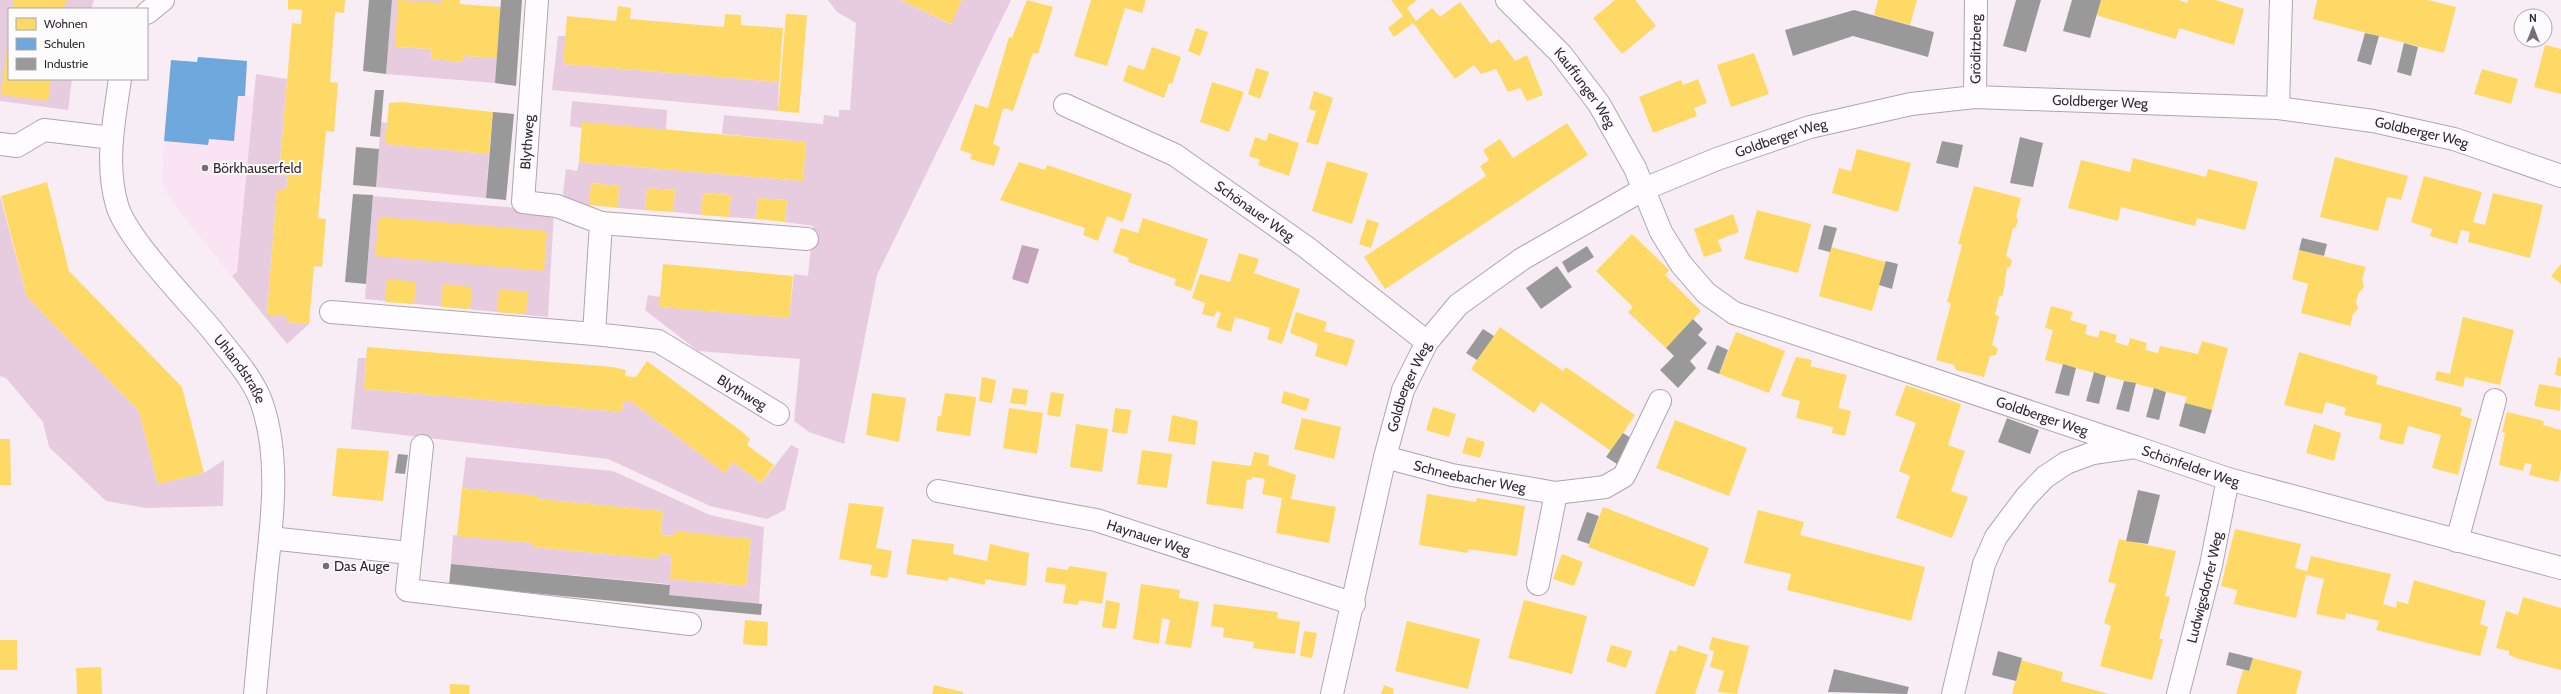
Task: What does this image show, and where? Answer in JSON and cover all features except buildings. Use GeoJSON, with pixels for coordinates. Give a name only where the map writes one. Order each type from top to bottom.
{"type":"FeatureCollection","features":[{"type":"Feature","properties":{"kind":"street"},"geometry":{"type":"LineString","coordinates":[[148,12],[163,0]]}},
{"type":"Feature","properties":{"kind":"street","name":"Blythweg"},"geometry":{"type":"LineString","coordinates":[[537,0],[523,202],[558,206],[601,223],[807,239]]}},
{"type":"Feature","properties":{"kind":"street","name":"Kauffunger Weg"},"geometry":{"type":"LineString","coordinates":[[1507,0],[1561,54],[1598,104],[1626,151],[1644,189]]}},
{"type":"Feature","properties":{"kind":"street","name":"Gröditzberg"},"geometry":{"type":"LineString","coordinates":[[1975,97],[1976,0]]}},
{"type":"Feature","properties":{"kind":"street"},"geometry":{"type":"LineString","coordinates":[[2278,108],[2281,0]]}},
{"type":"Feature","properties":{"kind":"street","name":"Uhlandstraße"},"geometry":{"type":"LineString","coordinates":[[120,80],[112,138],[112,183],[117,207],[125,225],[235,358],[255,387],[261,402],[271,444],[273,488],[270,538],[255,694]]}},
{"type":"Feature","properties":{"kind":"street","name":"Goldberger Weg"},"geometry":{"type":"LineString","coordinates":[[1332,694],[1354,604],[1385,457],[1404,390],[1427,342],[1458,306],[1522,259],[1644,189],[1717,159],[1810,127],[1911,104],[1975,97],[2278,108],[2373,121],[2454,139],[2561,176]]}},
{"type":"Feature","properties":{"kind":"street","name":"Schönauer Weg"},"geometry":{"type":"LineString","coordinates":[[1065,105],[1175,156],[1306,247],[1427,342]]}},
{"type":"Feature","properties":{"kind":"street"},"geometry":{"type":"LineString","coordinates":[[0,144],[17,146],[44,130],[112,138]]}},
{"type":"Feature","properties":{"kind":"street","name":"Goldberger Weg"},"geometry":{"type":"LineString","coordinates":[[1644,189],[1661,232],[1682,264],[1706,293],[1734,313],[2135,447]]}},
{"type":"Feature","properties":{"kind":"street"},"geometry":{"type":"LineString","coordinates":[[594,334],[601,223]]}},
{"type":"Feature","properties":{"kind":"street","name":"Blythweg"},"geometry":{"type":"LineString","coordinates":[[332,312],[594,334],[658,341],[778,414]]}},
{"type":"Feature","properties":{"kind":"street"},"geometry":{"type":"LineString","coordinates":[[2457,541],[2495,400]]}},
{"type":"Feature","properties":{"kind":"street","name":"Schneebacher Weg"},"geometry":{"type":"LineString","coordinates":[[1385,457],[1452,475],[1556,493],[1605,487],[1624,476],[1660,401]]}},
{"type":"Feature","properties":{"kind":"street"},"geometry":{"type":"LineString","coordinates":[[422,446],[409,552],[407,590],[690,624]]}},
{"type":"Feature","properties":{"kind":"street","name":"Schönfelder Weg"},"geometry":{"type":"LineString","coordinates":[[1952,694],[1984,564],[1996,537],[2026,497],[2045,477],[2066,463],[2093,453],[2135,447],[2228,479],[2561,568]]}},
{"type":"Feature","properties":{"kind":"street","name":"Ludwigsdorfer Weg"},"geometry":{"type":"LineString","coordinates":[[2178,694],[2211,565],[2228,479]]}},
{"type":"Feature","properties":{"kind":"street","name":"Haynauer Weg"},"geometry":{"type":"LineString","coordinates":[[938,491],[1096,520],[1354,604]]}},
{"type":"Feature","properties":{"kind":"street"},"geometry":{"type":"LineString","coordinates":[[1538,584],[1556,493]]}},
{"type":"Feature","properties":{"kind":"street"},"geometry":{"type":"LineString","coordinates":[[270,538],[409,552]]}},
{"type":"Feature","properties":{"kind":"shaded area"},"geometry":{"type":"Polygon","coordinates":[[[0,0],[94,0],[91,8],[8,8],[8,80],[72,80],[68,110],[0,101],[0,0]]]}},
{"type":"Feature","properties":{"kind":"shaded area"},"geometry":{"type":"Polygon","coordinates":[[[392,0],[441,0],[441,3],[395,47],[432,49],[431,59],[463,62],[464,56],[497,58],[495,83],[386,74],[392,0]]]}},
{"type":"Feature","properties":{"kind":"shaded area"},"geometry":{"type":"Polygon","coordinates":[[[828,0],[901,0],[950,24],[962,0],[1011,0],[877,275],[844,444],[809,432],[794,421],[800,359],[698,351],[645,310],[648,295],[660,297],[660,307],[789,318],[794,274],[808,276],[813,226],[785,222],[787,200],[758,198],[756,219],[729,217],[731,195],[703,193],[701,215],[673,212],[675,190],[647,188],[645,210],[618,208],[619,186],[591,183],[589,205],[567,203],[563,193],[566,169],[577,171],[579,162],[803,181],[806,142],[722,134],[724,115],[823,124],[824,115],[839,117],[839,110],[850,110],[856,23],[837,12],[828,0]]]}},
{"type":"Feature","properties":{"kind":"shaded area"},"geometry":{"type":"Polygon","coordinates":[[[558,36],[566,36],[563,64],[779,82],[778,111],[552,90],[558,36]]]}},
{"type":"Feature","properties":{"kind":"shaded area","name":"Börkhauserfeld"},"geometry":{"type":"Polygon","coordinates":[[[198,57],[247,61],[245,96],[254,97],[237,273],[232,276],[175,206],[167,194],[162,180],[171,60],[197,62],[198,57]]]}},
{"type":"Feature","properties":{"kind":"shaded area"},"geometry":{"type":"Polygon","coordinates":[[[256,74],[287,79],[279,174],[288,176],[286,190],[277,190],[267,314],[287,316],[287,322],[309,324],[287,344],[232,276],[237,272],[256,74]]]}},
{"type":"Feature","properties":{"kind":"shaded area"},"geometry":{"type":"Polygon","coordinates":[[[572,101],[667,110],[666,130],[582,123],[582,128],[570,126],[572,101]]]}},
{"type":"Feature","properties":{"kind":"shaded area"},"geometry":{"type":"Polygon","coordinates":[[[381,122],[387,123],[386,144],[489,154],[486,198],[376,187],[381,122]]]}},
{"type":"Feature","properties":{"kind":"shaded area"},"geometry":{"type":"Polygon","coordinates":[[[0,196],[27,297],[139,411],[158,484],[204,473],[224,460],[223,506],[146,508],[106,501],[49,447],[43,422],[6,378],[0,376],[0,196]]]}},
{"type":"Feature","properties":{"kind":"shaded area"},"geometry":{"type":"Polygon","coordinates":[[[373,196],[554,211],[548,317],[365,299],[373,196]]]}},
{"type":"Feature","properties":{"kind":"shaded area"},"geometry":{"type":"Polygon","coordinates":[[[1022,245],[1039,249],[1028,284],[1012,279],[1022,245]]]}},
{"type":"Feature","properties":{"kind":"shaded area"},"geometry":{"type":"Polygon","coordinates":[[[358,358],[366,358],[364,389],[622,412],[623,402],[632,402],[725,473],[733,462],[761,483],[791,445],[799,449],[785,510],[767,519],[710,506],[608,459],[351,429],[358,358]]]}},
{"type":"Feature","properties":{"kind":"shaded area"},"geometry":{"type":"Polygon","coordinates":[[[466,457],[613,471],[710,515],[764,527],[759,604],[669,595],[669,584],[451,564],[453,535],[533,543],[533,547],[658,559],[659,554],[672,555],[670,579],[746,586],[751,539],[675,532],[674,536],[661,535],[663,511],[537,499],[537,496],[462,488],[466,457]]]}},
{"type":"Feature","properties":{"kind":"place","name":"Börkhauserfeld"},"geometry":{"type":"Point","coordinates":[205,168]}},
{"type":"Feature","properties":{"kind":"place","name":"Das Auge"},"geometry":{"type":"Point","coordinates":[326,566]}}]}
